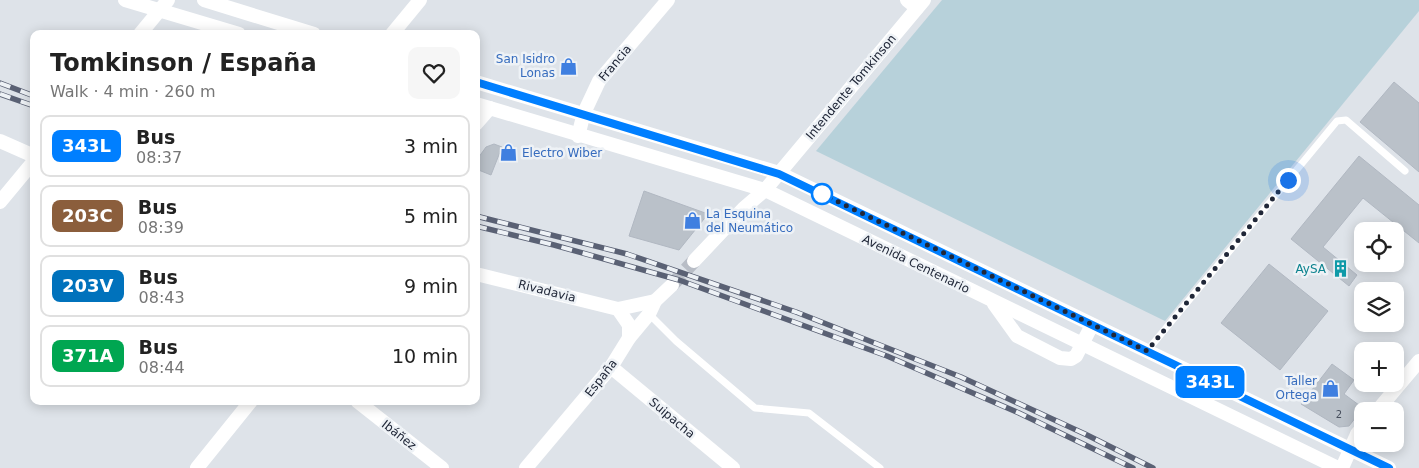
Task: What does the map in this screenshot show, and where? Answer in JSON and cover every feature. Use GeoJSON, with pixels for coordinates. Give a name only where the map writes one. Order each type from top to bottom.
{"type":"FeatureCollection","features":[{"type":"Feature","properties":{"kind":"main road"},"geometry":{"type":"LineString","coordinates":[[125,0],[164,5],[229,30]]}},
{"type":"Feature","properties":{"kind":"main road"},"geometry":{"type":"LineString","coordinates":[[204,0],[301,30]]}},
{"type":"Feature","properties":{"kind":"main road"},"geometry":{"type":"LineString","coordinates":[[395,30],[420,0]]}},
{"type":"Feature","properties":{"kind":"main road","name":"Francia"},"geometry":{"type":"LineString","coordinates":[[578,136],[584,113],[599,81],[668,0]]}},
{"type":"Feature","properties":{"kind":"main road","name":"Intendente Tomkinson"},"geometry":{"type":"LineString","coordinates":[[779,174],[916,3]]}},
{"type":"Feature","properties":{"kind":"main road"},"geometry":{"type":"LineString","coordinates":[[143,30],[164,5]]}},
{"type":"Feature","properties":{"kind":"main road","name":"Avenida Centenario"},"geometry":{"type":"LineString","coordinates":[[480,83],[584,113],[779,174],[1389,468]]}},
{"type":"Feature","properties":{"kind":"main road","name":"Avenida Centenario"},"geometry":{"type":"LineString","coordinates":[[483,106],[578,136],[765,190],[1082,345],[1340,468]]}},
{"type":"Feature","properties":{"kind":"main road"},"geometry":{"type":"LineString","coordinates":[[0,142],[30,154]]}},
{"type":"Feature","properties":{"kind":"main road"},"geometry":{"type":"LineString","coordinates":[[0,202],[30,166]]}},
{"type":"Feature","properties":{"kind":"main road"},"geometry":{"type":"LineString","coordinates":[[694,261],[779,174]]}},
{"type":"Feature","properties":{"kind":"main road","name":"Rivadavia"},"geometry":{"type":"LineString","coordinates":[[480,275],[618,309],[655,301]]}},
{"type":"Feature","properties":{"kind":"main road","name":"España"},"geometry":{"type":"LineString","coordinates":[[526,468],[612,367],[629,338],[649,314],[655,301],[672,285]]}},
{"type":"Feature","properties":{"kind":"main road"},"geometry":{"type":"LineString","coordinates":[[992,301],[1017,336],[1060,358],[1071,359],[1076,356],[1092,325]]}},
{"type":"Feature","properties":{"kind":"main road"},"geometry":{"type":"LineString","coordinates":[[618,309],[626,318],[629,338]]}},
{"type":"Feature","properties":{"kind":"main road"},"geometry":{"type":"LineString","coordinates":[[1385,402],[1419,361]]}},
{"type":"Feature","properties":{"kind":"main road","name":"Suipacha"},"geometry":{"type":"LineString","coordinates":[[612,367],[733,468]]}},
{"type":"Feature","properties":{"kind":"main road"},"geometry":{"type":"LineString","coordinates":[[197,468],[248,405]]}},
{"type":"Feature","properties":{"kind":"main road","name":"Ibáñez"},"geometry":{"type":"LineString","coordinates":[[362,405],[442,468]]}},
{"type":"Feature","properties":{"kind":"main road"},"geometry":{"type":"LineString","coordinates":[[1340,468],[1354,443]]}},
{"type":"Feature","properties":{"kind":"lane"},"geometry":{"type":"LineString","coordinates":[[1147,351],[1337,121],[1346,120],[1405,171]]}},
{"type":"Feature","properties":{"kind":"lane"},"geometry":{"type":"LineString","coordinates":[[649,314],[676,341],[755,408],[809,413],[880,468]]}},
{"type":"Feature","properties":{"kind":"shaded area"},"geometry":{"type":"Polygon","coordinates":[[[942,0],[1419,0],[1419,11],[1165,321],[816,151],[942,0]]]}},
{"type":"Feature","properties":{"kind":"building"},"geometry":{"type":"Polygon","coordinates":[[[1394,82],[1419,103],[1419,172],[1360,122],[1394,82]]]}},
{"type":"Feature","properties":{"kind":"building"},"geometry":{"type":"Polygon","coordinates":[[[494,144],[502,147],[491,175],[480,171],[480,155],[486,147],[494,144]]]}},
{"type":"Feature","properties":{"kind":"building"},"geometry":{"type":"Polygon","coordinates":[[[1359,156],[1419,205],[1419,243],[1404,231],[1404,222],[1393,222],[1363,198],[1323,247],[1357,275],[1349,286],[1291,239],[1359,156]]]}},
{"type":"Feature","properties":{"kind":"building"},"geometry":{"type":"Polygon","coordinates":[[[644,191],[708,214],[679,250],[629,236],[644,191]]]}},
{"type":"Feature","properties":{"kind":"building"},"geometry":{"type":"Polygon","coordinates":[[[1269,264],[1328,311],[1280,370],[1221,323],[1269,264]]]}},
{"type":"Feature","properties":{"kind":"building","name":"Taller Ortega"},"geometry":{"type":"Polygon","coordinates":[[[1332,364],[1354,380],[1344,394],[1355,402],[1354,420],[1349,426],[1339,427],[1301,404],[1332,364]]]}},
{"type":"Feature","properties":{"kind":"tunnel"},"geometry":{"type":"LineString","coordinates":[[672,285],[694,261]]}},
{"type":"Feature","properties":{"kind":"railway"},"geometry":{"type":"LineString","coordinates":[[0,83],[30,94]]}},
{"type":"Feature","properties":{"kind":"railway"},"geometry":{"type":"LineString","coordinates":[[0,94],[30,105]]}},
{"type":"Feature","properties":{"kind":"railway"},"geometry":{"type":"LineString","coordinates":[[480,217],[627,254],[796,312],[961,377],[1085,434],[1153,468]]}},
{"type":"Feature","properties":{"kind":"railway"},"geometry":{"type":"LineString","coordinates":[[480,227],[554,245],[679,280],[887,356],[1019,413],[1133,468]]}},
{"type":"Feature","properties":{"kind":"bus line","name":"343L"},"geometry":{"type":"LineString","coordinates":[[480,83],[584,113],[779,174],[1389,468]]}},
{"type":"Feature","properties":{"kind":"place","name":"San Isidro Lonas"},"geometry":{"type":"Point","coordinates":[569,66]}},
{"type":"Feature","properties":{"kind":"place","name":"Electro Wiber"},"geometry":{"type":"Point","coordinates":[508,153]}},
{"type":"Feature","properties":{"kind":"place","name":"La Esquina del Neumático"},"geometry":{"type":"Point","coordinates":[692,221]}},
{"type":"Feature","properties":{"kind":"place","name":"AySA"},"geometry":{"type":"Point","coordinates":[1340,269]}},
{"type":"Feature","properties":{"kind":"place","name":"Taller Ortega"},"geometry":{"type":"Point","coordinates":[1331,388]}},
{"type":"Feature","properties":{"kind":"route"},"geometry":{"type":"LineString","coordinates":[[822,194],[1147,351],[1288,180]]}}]}
